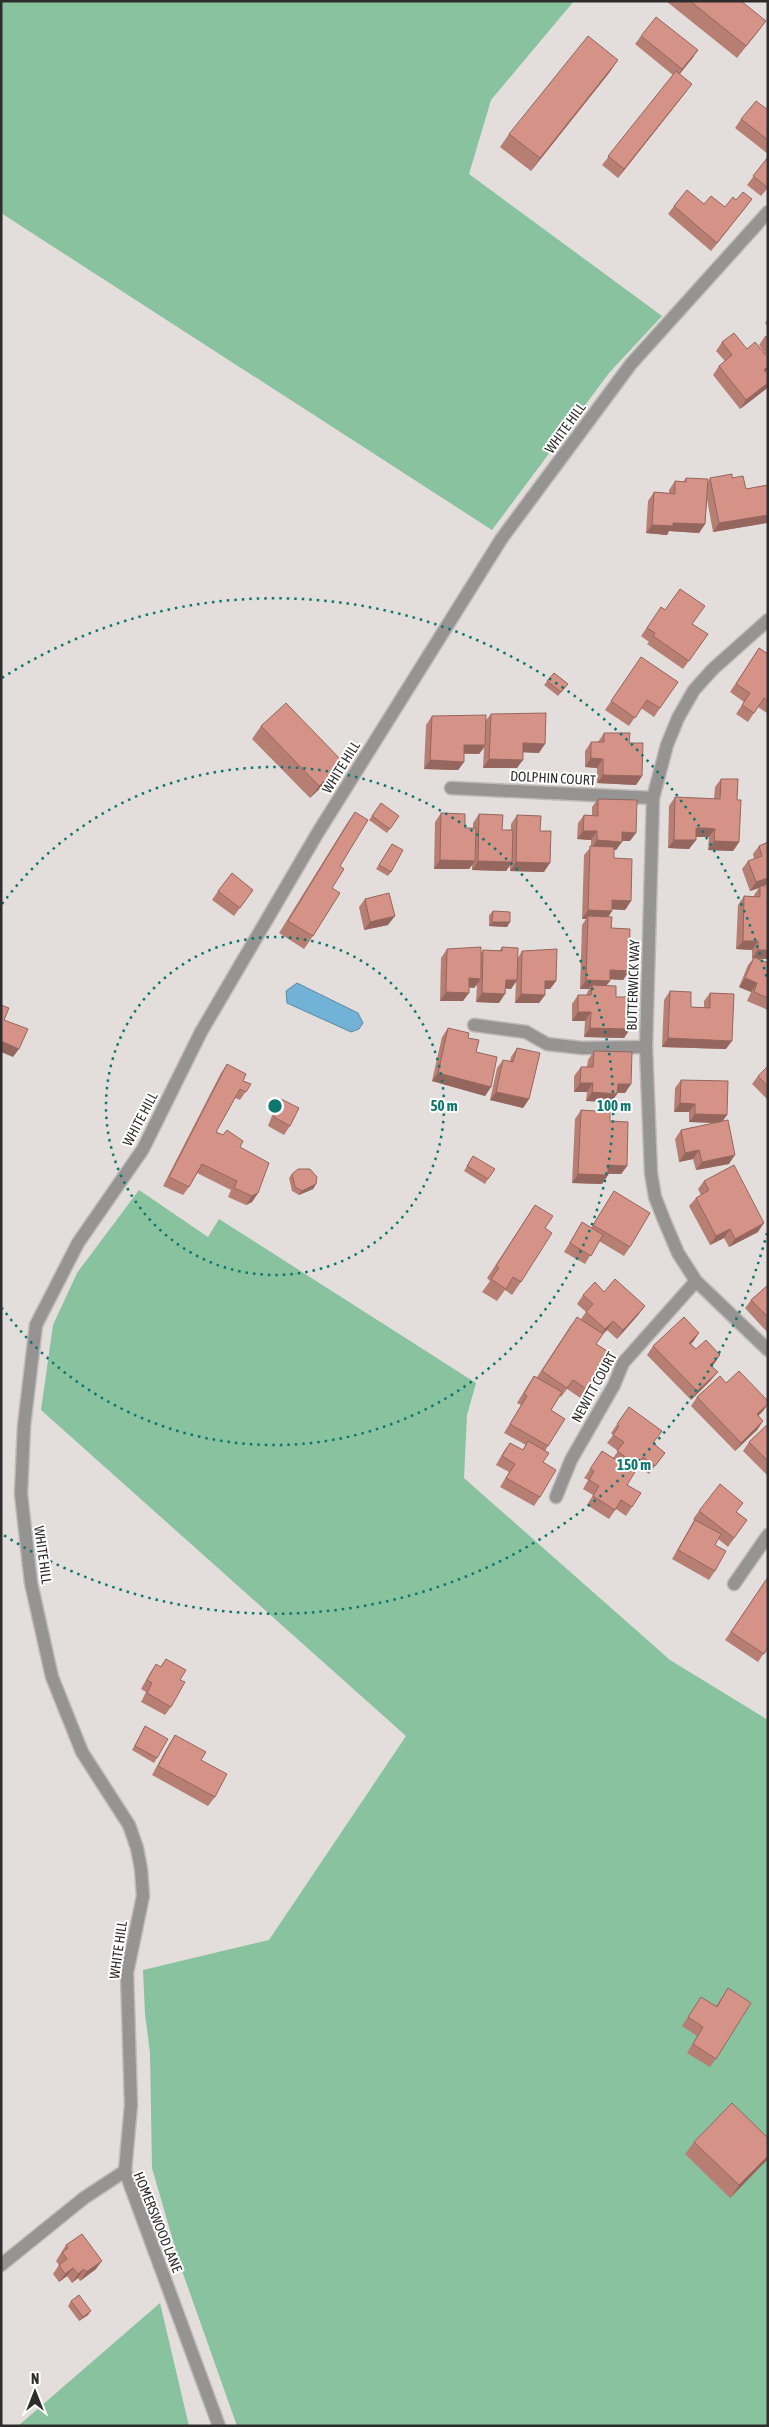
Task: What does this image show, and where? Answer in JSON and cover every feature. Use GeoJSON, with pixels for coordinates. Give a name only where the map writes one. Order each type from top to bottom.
{"type":"FeatureCollection","features":[{"type":"Feature","properties":{"kind":"street","name":"WHITE HILL"},"geometry":{"type":"LineString","coordinates":[[125,2171],[131,2105],[127,1973],[143,1896],[141,1869],[137,1848],[129,1825],[82,1752],[52,1676],[31,1583],[21,1494],[24,1426],[36,1325],[78,1243],[143,1148],[201,1032],[312,842],[502,538],[631,364],[768,212]]}},
{"type":"Feature","properties":{"kind":"street","name":"BUTTERWICK WAY"},"geometry":{"type":"LineString","coordinates":[[768,620],[713,669],[694,690],[678,718],[667,745],[653,798],[646,1048],[651,1173],[655,1197],[678,1253],[696,1281],[768,1350]]}},
{"type":"Feature","properties":{"kind":"street","name":"DOLPHIN COURT"},"geometry":{"type":"LineString","coordinates":[[451,788],[653,798]]}},
{"type":"Feature","properties":{"kind":"street"},"geometry":{"type":"LineString","coordinates":[[474,1025],[526,1032],[547,1044],[582,1048],[646,1048]]}},
{"type":"Feature","properties":{"kind":"street","name":"NEWITT COURT"},"geometry":{"type":"LineString","coordinates":[[556,1497],[571,1460],[614,1385],[623,1363],[696,1281]]}},
{"type":"Feature","properties":{"kind":"street"},"geometry":{"type":"LineString","coordinates":[[734,1584],[768,1535]]}},
{"type":"Feature","properties":{"kind":"street","name":"HOMERSWOOD LANE"},"geometry":{"type":"LineString","coordinates":[[1,2265],[84,2198],[125,2171],[219,2426]]}},
{"type":"Feature","properties":{"kind":"green space"},"geometry":{"type":"Polygon","coordinates":[[[1,1],[574,1],[491,100],[469,174],[662,316],[609,373],[492,530],[1,213],[1,1]]]}},
{"type":"Feature","properties":{"kind":"green space"},"geometry":{"type":"Polygon","coordinates":[[[139,1190],[208,1237],[219,1219],[476,1383],[467,1415],[464,1478],[670,1660],[768,1720],[768,2426],[237,2426],[180,2265],[152,2168],[150,2053],[145,2014],[143,1970],[269,1940],[406,1736],[41,1410],[53,1325],[77,1273],[139,1190]]]}},
{"type":"Feature","properties":{"kind":"green space"},"geometry":{"type":"Polygon","coordinates":[[[160,2303],[189,2426],[18,2426],[160,2303]]]}},
{"type":"Feature","properties":{"kind":"water"},"geometry":{"type":"Polygon","coordinates":[[[297,983],[358,1013],[363,1023],[359,1029],[351,1032],[287,1003],[286,991],[297,983]]]}},
{"type":"Feature","properties":{"kind":"building"},"geometry":{"type":"Polygon","coordinates":[[[690,1],[741,1],[766,21],[746,46],[690,1]]]}},
{"type":"Feature","properties":{"kind":"building"},"geometry":{"type":"Polygon","coordinates":[[[656,17],[698,50],[682,69],[641,36],[656,17]]]}},
{"type":"Feature","properties":{"kind":"building"},"geometry":{"type":"Polygon","coordinates":[[[588,36],[618,60],[540,158],[509,134],[588,36]]]}},
{"type":"Feature","properties":{"kind":"building"},"geometry":{"type":"Polygon","coordinates":[[[676,71],[692,84],[624,169],[608,156],[676,71]]]}},
{"type":"Feature","properties":{"kind":"building"},"geometry":{"type":"Polygon","coordinates":[[[756,101],[768,110],[768,140],[741,119],[756,101]]]}},
{"type":"Feature","properties":{"kind":"building"},"geometry":{"type":"Polygon","coordinates":[[[768,157],[768,188],[753,176],[768,157]]]}},
{"type":"Feature","properties":{"kind":"building"},"geometry":{"type":"Polygon","coordinates":[[[687,190],[704,204],[711,196],[725,207],[733,197],[736,200],[743,192],[752,199],[717,243],[674,206],[687,190]]]}},
{"type":"Feature","properties":{"kind":"building"},"geometry":{"type":"Polygon","coordinates":[[[734,333],[747,349],[755,342],[768,358],[768,366],[764,370],[768,375],[768,383],[746,400],[719,366],[732,355],[722,342],[734,333]]]}},
{"type":"Feature","properties":{"kind":"building"},"geometry":{"type":"Polygon","coordinates":[[[732,474],[732,478],[743,476],[746,489],[768,485],[768,515],[719,523],[710,478],[732,474]]]}},
{"type":"Feature","properties":{"kind":"building"},"geometry":{"type":"Polygon","coordinates":[[[686,478],[708,479],[705,524],[673,523],[673,526],[652,525],[654,492],[675,494],[675,481],[686,482],[686,478]]]}},
{"type":"Feature","properties":{"kind":"building"},"geometry":{"type":"Polygon","coordinates":[[[680,589],[705,606],[692,624],[708,634],[689,661],[653,636],[655,633],[647,628],[661,607],[665,610],[680,589]]]}},
{"type":"Feature","properties":{"kind":"building"},"geometry":{"type":"Polygon","coordinates":[[[759,648],[768,654],[768,701],[764,698],[754,713],[742,705],[750,693],[736,684],[759,648]]]}},
{"type":"Feature","properties":{"kind":"building"},"geometry":{"type":"Polygon","coordinates":[[[641,657],[678,682],[660,708],[647,700],[635,718],[611,701],[641,657]]]}},
{"type":"Feature","properties":{"kind":"building"},"geometry":{"type":"Polygon","coordinates":[[[554,673],[568,684],[561,692],[547,681],[554,673]]]}},
{"type":"Feature","properties":{"kind":"building"},"geometry":{"type":"Polygon","coordinates":[[[286,703],[343,762],[319,786],[261,726],[286,703]]]}},
{"type":"Feature","properties":{"kind":"building"},"geometry":{"type":"Polygon","coordinates":[[[546,713],[545,744],[523,743],[523,760],[489,759],[491,714],[546,713]]]}},
{"type":"Feature","properties":{"kind":"building"},"geometry":{"type":"Polygon","coordinates":[[[486,715],[485,745],[464,745],[464,762],[430,760],[432,716],[486,715]]]}},
{"type":"Feature","properties":{"kind":"building"},"geometry":{"type":"Polygon","coordinates":[[[604,733],[630,733],[629,743],[643,743],[642,776],[603,775],[603,759],[591,758],[591,742],[604,742],[604,733]]]}},
{"type":"Feature","properties":{"kind":"building"},"geometry":{"type":"Polygon","coordinates":[[[721,779],[738,779],[737,800],[741,800],[739,842],[714,841],[715,829],[707,828],[696,828],[696,840],[674,840],[675,797],[720,799],[721,779]]]}},
{"type":"Feature","properties":{"kind":"building"},"geometry":{"type":"Polygon","coordinates":[[[598,799],[637,800],[636,833],[622,832],[622,842],[597,840],[597,831],[583,831],[584,815],[598,816],[598,799]]]}},
{"type":"Feature","properties":{"kind":"building"},"geometry":{"type":"Polygon","coordinates":[[[381,803],[399,816],[390,829],[372,816],[381,803]]]}},
{"type":"Feature","properties":{"kind":"building"},"geometry":{"type":"Polygon","coordinates":[[[355,812],[368,820],[340,866],[344,869],[332,888],[340,893],[313,936],[288,921],[355,812]]]}},
{"type":"Feature","properties":{"kind":"building"},"geometry":{"type":"Polygon","coordinates":[[[441,813],[465,814],[465,828],[476,828],[475,861],[440,860],[441,813]]]}},
{"type":"Feature","properties":{"kind":"building"},"geometry":{"type":"Polygon","coordinates":[[[479,814],[503,815],[502,830],[513,830],[512,862],[478,861],[479,814]]]}},
{"type":"Feature","properties":{"kind":"building"},"geometry":{"type":"Polygon","coordinates":[[[517,815],[541,816],[540,831],[551,831],[550,863],[516,862],[517,815]]]}},
{"type":"Feature","properties":{"kind":"building"},"geometry":{"type":"Polygon","coordinates":[[[768,842],[768,878],[756,882],[748,861],[762,856],[759,846],[768,842]]]}},
{"type":"Feature","properties":{"kind":"building"},"geometry":{"type":"Polygon","coordinates":[[[392,844],[403,850],[391,872],[379,865],[392,844]]]}},
{"type":"Feature","properties":{"kind":"building"},"geometry":{"type":"Polygon","coordinates":[[[590,846],[614,847],[614,858],[632,859],[631,901],[612,900],[612,911],[588,910],[590,846]]]}},
{"type":"Feature","properties":{"kind":"building"},"geometry":{"type":"Polygon","coordinates":[[[232,873],[253,890],[240,908],[218,891],[232,873]]]}},
{"type":"Feature","properties":{"kind":"building"},"geometry":{"type":"Polygon","coordinates":[[[760,886],[768,886],[768,950],[758,950],[758,941],[743,941],[744,896],[760,897],[760,886]]]}},
{"type":"Feature","properties":{"kind":"building"},"geometry":{"type":"Polygon","coordinates":[[[389,893],[395,916],[370,922],[365,899],[389,893]]]}},
{"type":"Feature","properties":{"kind":"building"},"geometry":{"type":"Polygon","coordinates":[[[493,911],[510,912],[510,922],[492,922],[493,911]]]}},
{"type":"Feature","properties":{"kind":"building"},"geometry":{"type":"Polygon","coordinates":[[[588,916],[612,917],[611,928],[630,929],[629,971],[610,970],[610,981],[586,980],[588,916]]]}},
{"type":"Feature","properties":{"kind":"building"},"geometry":{"type":"Polygon","coordinates":[[[481,947],[481,979],[469,978],[469,993],[446,992],[447,949],[481,947]]]}},
{"type":"Feature","properties":{"kind":"building"},"geometry":{"type":"Polygon","coordinates":[[[502,947],[518,948],[517,980],[506,980],[505,994],[482,993],[483,950],[502,951],[502,947]]]}},
{"type":"Feature","properties":{"kind":"building"},"geometry":{"type":"Polygon","coordinates":[[[557,949],[556,981],[545,981],[545,995],[521,994],[522,951],[557,949]]]}},
{"type":"Feature","properties":{"kind":"building"},"geometry":{"type":"Polygon","coordinates":[[[754,957],[768,963],[768,998],[754,992],[757,983],[745,978],[754,957]]]}},
{"type":"Feature","properties":{"kind":"building"},"geometry":{"type":"Polygon","coordinates":[[[592,985],[616,986],[616,997],[631,997],[630,1029],[590,1028],[591,1012],[578,1012],[578,995],[591,995],[592,985]]]}},
{"type":"Feature","properties":{"kind":"building"},"geometry":{"type":"Polygon","coordinates":[[[670,991],[691,992],[691,1007],[710,1008],[710,993],[734,994],[732,1041],[668,1038],[670,991]]]}},
{"type":"Feature","properties":{"kind":"building"},"geometry":{"type":"Polygon","coordinates":[[[1,1005],[9,1008],[4,1020],[28,1029],[19,1049],[1,1041],[1,1005]]]}},
{"type":"Feature","properties":{"kind":"building"},"geometry":{"type":"Polygon","coordinates":[[[448,1028],[469,1033],[468,1038],[479,1040],[476,1052],[497,1057],[491,1087],[438,1073],[448,1028]]]}},
{"type":"Feature","properties":{"kind":"building"},"geometry":{"type":"Polygon","coordinates":[[[517,1048],[540,1053],[529,1099],[496,1092],[503,1060],[513,1062],[517,1048]]]}},
{"type":"Feature","properties":{"kind":"building"},"geometry":{"type":"Polygon","coordinates":[[[594,1051],[632,1052],[631,1084],[618,1084],[617,1094],[592,1092],[593,1083],[580,1083],[581,1067],[593,1067],[594,1051]]]}},
{"type":"Feature","properties":{"kind":"building"},"geometry":{"type":"Polygon","coordinates":[[[227,1064],[246,1074],[243,1081],[251,1084],[246,1092],[240,1089],[216,1132],[223,1135],[227,1130],[243,1141],[240,1147],[269,1163],[258,1193],[252,1196],[234,1188],[237,1181],[202,1164],[189,1187],[169,1177],[227,1064]]]}},
{"type":"Feature","properties":{"kind":"building"},"geometry":{"type":"Polygon","coordinates":[[[768,1066],[768,1086],[758,1076],[768,1066]]]}},
{"type":"Feature","properties":{"kind":"building"},"geometry":{"type":"Polygon","coordinates":[[[681,1080],[728,1081],[727,1115],[695,1114],[695,1104],[680,1103],[681,1080]]]}},
{"type":"Feature","properties":{"kind":"building"},"geometry":{"type":"Polygon","coordinates":[[[281,1099],[299,1108],[290,1126],[274,1117],[281,1099]]]}},
{"type":"Feature","properties":{"kind":"building"},"geometry":{"type":"Polygon","coordinates":[[[581,1110],[610,1112],[610,1121],[628,1122],[627,1166],[608,1165],[608,1175],[578,1174],[581,1110]]]}},
{"type":"Feature","properties":{"kind":"building"},"geometry":{"type":"Polygon","coordinates":[[[728,1120],[735,1155],[702,1162],[699,1150],[685,1153],[681,1130],[728,1120]]]}},
{"type":"Feature","properties":{"kind":"building"},"geometry":{"type":"Polygon","coordinates":[[[473,1156],[495,1169],[488,1179],[467,1166],[473,1156]]]}},
{"type":"Feature","properties":{"kind":"building"},"geometry":{"type":"Polygon","coordinates":[[[734,1165],[764,1223],[735,1239],[730,1229],[716,1236],[696,1198],[709,1190],[704,1181],[734,1165]]]}},
{"type":"Feature","properties":{"kind":"building"},"geometry":{"type":"Polygon","coordinates":[[[298,1169],[310,1169],[317,1177],[316,1184],[302,1191],[295,1187],[292,1174],[298,1169]]]}},
{"type":"Feature","properties":{"kind":"building"},"geometry":{"type":"Polygon","coordinates":[[[614,1191],[650,1213],[630,1247],[593,1225],[614,1191]]]}},
{"type":"Feature","properties":{"kind":"building"},"geometry":{"type":"Polygon","coordinates":[[[535,1205],[553,1216],[545,1228],[552,1233],[521,1282],[513,1277],[506,1289],[491,1279],[499,1268],[496,1266],[535,1205]]]}},
{"type":"Feature","properties":{"kind":"building"},"geometry":{"type":"Polygon","coordinates":[[[582,1222],[603,1235],[591,1256],[570,1243],[582,1222]]]}},
{"type":"Feature","properties":{"kind":"building"},"geometry":{"type":"Polygon","coordinates":[[[615,1279],[645,1306],[623,1330],[613,1321],[605,1329],[586,1312],[593,1304],[583,1295],[595,1282],[604,1292],[615,1279]]]}},
{"type":"Feature","properties":{"kind":"building"},"geometry":{"type":"Polygon","coordinates":[[[768,1285],[768,1317],[751,1300],[768,1285]]]}},
{"type":"Feature","properties":{"kind":"building"},"geometry":{"type":"Polygon","coordinates":[[[577,1317],[603,1334],[596,1344],[612,1354],[588,1390],[573,1380],[567,1388],[542,1371],[577,1317]]]}},
{"type":"Feature","properties":{"kind":"building"},"geometry":{"type":"Polygon","coordinates":[[[684,1317],[699,1333],[689,1343],[696,1349],[706,1340],[720,1355],[710,1365],[718,1372],[697,1391],[653,1346],[684,1317]]]}},
{"type":"Feature","properties":{"kind":"building"},"geometry":{"type":"Polygon","coordinates":[[[739,1371],[768,1401],[768,1404],[757,1414],[763,1421],[741,1443],[697,1397],[720,1376],[726,1383],[739,1371]]]}},
{"type":"Feature","properties":{"kind":"building"},"geometry":{"type":"Polygon","coordinates":[[[534,1376],[562,1392],[551,1410],[565,1419],[548,1446],[510,1424],[527,1396],[524,1394],[534,1376]]]}},
{"type":"Feature","properties":{"kind":"building"},"geometry":{"type":"Polygon","coordinates":[[[629,1407],[662,1431],[653,1443],[665,1453],[655,1466],[643,1457],[637,1465],[617,1451],[624,1442],[613,1435],[619,1426],[617,1424],[629,1407]]]}},
{"type":"Feature","properties":{"kind":"building"},"geometry":{"type":"Polygon","coordinates":[[[768,1424],[768,1461],[749,1442],[768,1424]]]}},
{"type":"Feature","properties":{"kind":"building"},"geometry":{"type":"Polygon","coordinates":[[[528,1441],[549,1453],[543,1462],[556,1470],[540,1497],[506,1478],[515,1464],[502,1456],[510,1443],[523,1450],[528,1441]]]}},
{"type":"Feature","properties":{"kind":"building"},"geometry":{"type":"Polygon","coordinates":[[[602,1451],[635,1472],[627,1485],[641,1493],[632,1507],[621,1500],[615,1510],[593,1496],[599,1486],[589,1480],[594,1471],[590,1469],[602,1451]]]}},
{"type":"Feature","properties":{"kind":"building"},"geometry":{"type":"Polygon","coordinates":[[[720,1484],[743,1503],[736,1512],[747,1520],[734,1538],[699,1511],[720,1484]]]}},
{"type":"Feature","properties":{"kind":"building"},"geometry":{"type":"Polygon","coordinates":[[[695,1520],[721,1534],[715,1545],[726,1551],[715,1571],[678,1550],[695,1520]]]}},
{"type":"Feature","properties":{"kind":"building"},"geometry":{"type":"Polygon","coordinates":[[[768,1577],[768,1647],[764,1654],[731,1632],[768,1577]]]}},
{"type":"Feature","properties":{"kind":"building"},"geometry":{"type":"Polygon","coordinates":[[[166,1659],[186,1670],[180,1680],[185,1682],[171,1707],[147,1693],[152,1683],[147,1680],[156,1664],[161,1667],[166,1659]]]}},
{"type":"Feature","properties":{"kind":"building"},"geometry":{"type":"Polygon","coordinates":[[[145,1726],[168,1739],[157,1758],[135,1746],[145,1726]]]}},
{"type":"Feature","properties":{"kind":"building"},"geometry":{"type":"Polygon","coordinates":[[[175,1735],[206,1752],[201,1760],[227,1774],[215,1797],[158,1766],[175,1735]]]}},
{"type":"Feature","properties":{"kind":"building"},"geometry":{"type":"Polygon","coordinates":[[[728,1988],[751,2003],[716,2059],[693,2044],[703,2027],[688,2017],[701,1997],[717,2007],[728,1988]]]}},
{"type":"Feature","properties":{"kind":"building"},"geometry":{"type":"Polygon","coordinates":[[[732,2103],[768,2138],[768,2156],[739,2185],[694,2142],[732,2103]]]}},
{"type":"Feature","properties":{"kind":"building"},"geometry":{"type":"Polygon","coordinates":[[[82,2234],[102,2261],[86,2272],[84,2269],[78,2274],[73,2268],[65,2274],[59,2265],[67,2259],[62,2252],[68,2248],[66,2245],[82,2234]]]}},
{"type":"Feature","properties":{"kind":"building"},"geometry":{"type":"Polygon","coordinates":[[[79,2295],[91,2311],[83,2317],[71,2301],[79,2295]]]}}]}
